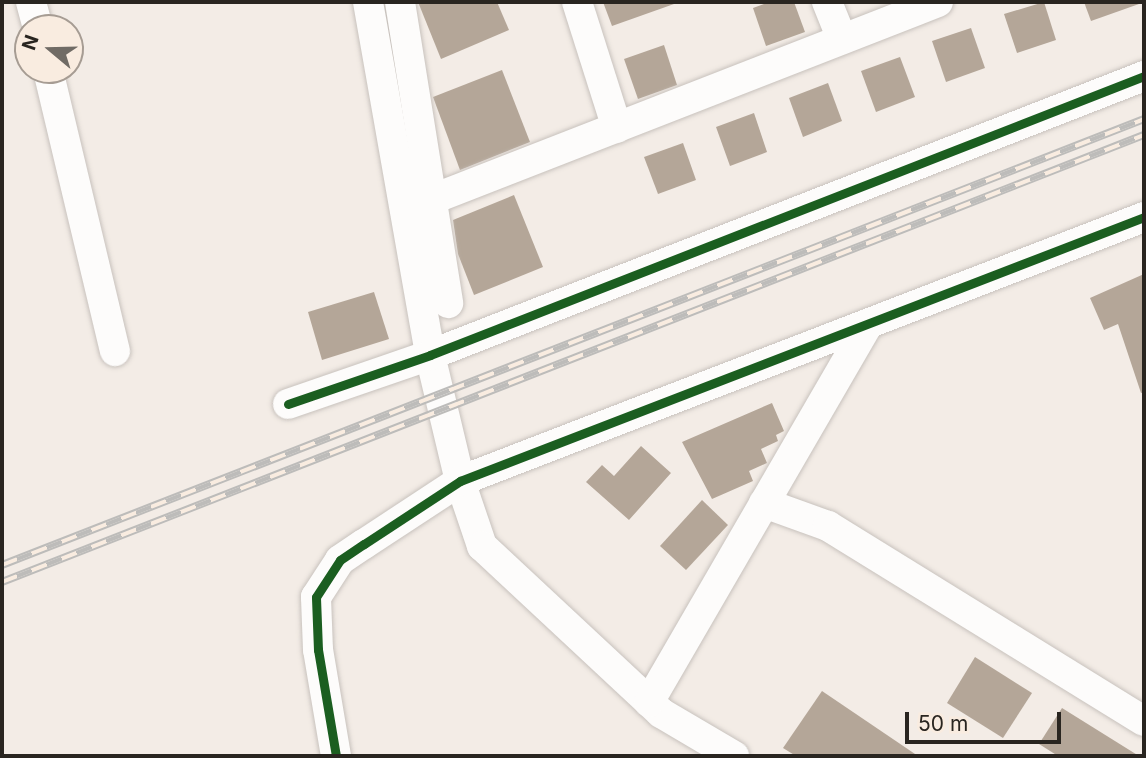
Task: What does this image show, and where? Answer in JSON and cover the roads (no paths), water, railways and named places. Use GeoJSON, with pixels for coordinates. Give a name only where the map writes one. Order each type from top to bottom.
{"type":"FeatureCollection","features":[{"type":"Feature","properties":{"kind":"street"},"geometry":{"type":"LineString","coordinates":[[368,2],[430,355],[460,481],[482,546],[649,702],[734,756]]}},
{"type":"Feature","properties":{"kind":"street"},"geometry":{"type":"LineString","coordinates":[[400,2],[448,303]]}},
{"type":"Feature","properties":{"kind":"street"},"geometry":{"type":"LineString","coordinates":[[577,2],[617,128]]}},
{"type":"Feature","properties":{"kind":"street"},"geometry":{"type":"LineString","coordinates":[[827,2],[842,39]]}},
{"type":"Feature","properties":{"kind":"street"},"geometry":{"type":"LineString","coordinates":[[433,200],[938,2]]}},
{"type":"Feature","properties":{"kind":"street"},"geometry":{"type":"LineString","coordinates":[[288,404],[430,355],[1144,76]]}},
{"type":"Feature","properties":{"kind":"street"},"geometry":{"type":"LineString","coordinates":[[51,84],[115,351]]}},
{"type":"Feature","properties":{"kind":"street"},"geometry":{"type":"LineString","coordinates":[[336,756],[314,616],[320,589],[340,560],[460,481],[1144,217]]}},
{"type":"Feature","properties":{"kind":"street"},"geometry":{"type":"LineString","coordinates":[[649,702],[868,324]]}},
{"type":"Feature","properties":{"kind":"street"},"geometry":{"type":"LineString","coordinates":[[764,503],[828,526],[1144,721]]}},
{"type":"Feature","properties":{"kind":"railway"},"geometry":{"type":"LineString","coordinates":[[2,565],[1144,119]]}},
{"type":"Feature","properties":{"kind":"railway"},"geometry":{"type":"LineString","coordinates":[[2,582],[1144,135]]}}]}
